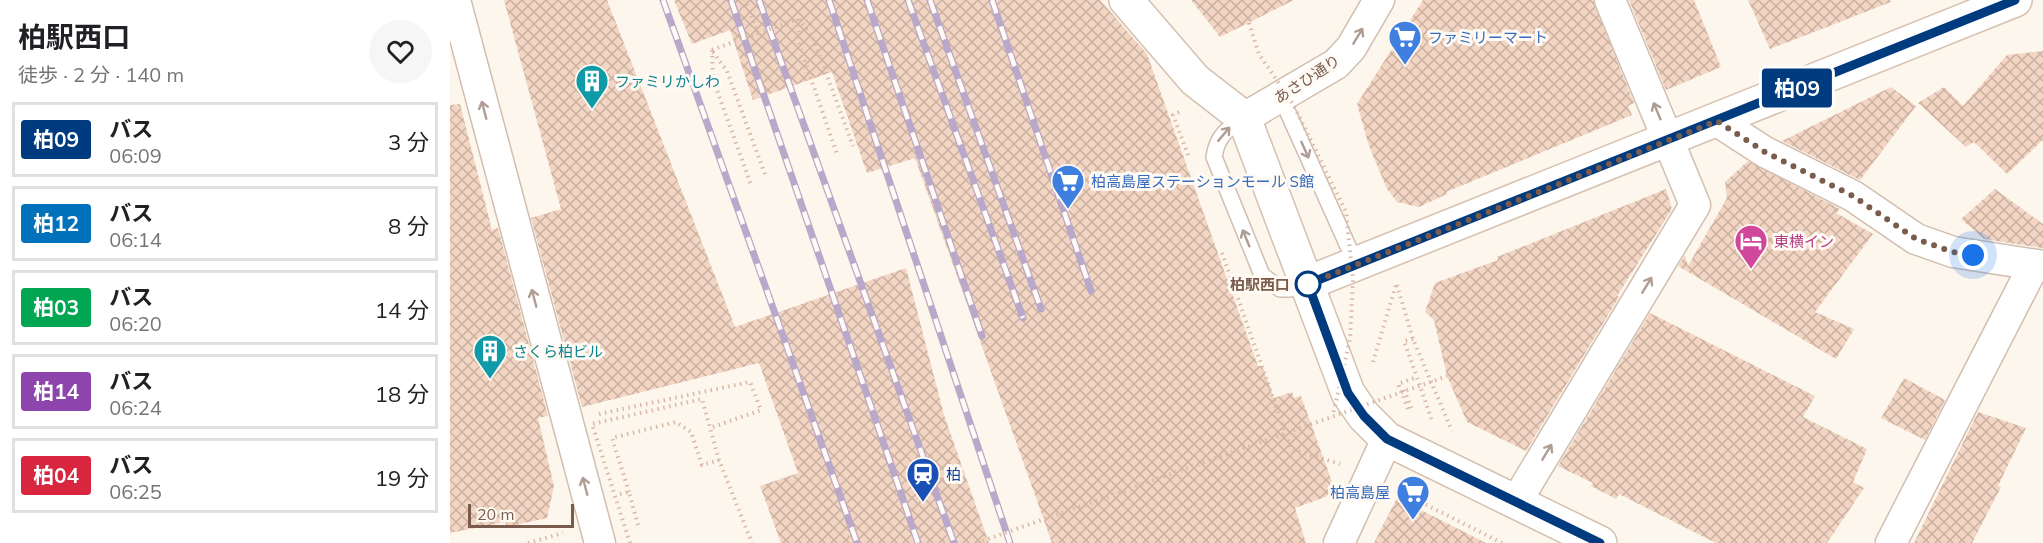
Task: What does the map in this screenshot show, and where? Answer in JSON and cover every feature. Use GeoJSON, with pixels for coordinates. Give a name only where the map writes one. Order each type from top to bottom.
{"type":"FeatureCollection","features":[{"type":"Feature","properties":{"kind":"street"},"geometry":{"type":"LineString","coordinates":[[455,0],[600,543]]}},
{"type":"Feature","properties":{"kind":"street"},"geometry":{"type":"LineString","coordinates":[[1126,0],[1195,80],[1244,118],[1348,393],[1364,416],[1387,439],[1600,543]]}},
{"type":"Feature","properties":{"kind":"street","name":"あさひ通り"},"geometry":{"type":"LineString","coordinates":[[1244,118],[1336,64],[1351,48],[1379,0]]}},
{"type":"Feature","properties":{"kind":"street"},"geometry":{"type":"LineString","coordinates":[[1516,502],[1695,205],[1610,0]]}},
{"type":"Feature","properties":{"kind":"street"},"geometry":{"type":"LineString","coordinates":[[1308,284],[2015,0]]}},
{"type":"Feature","properties":{"kind":"street"},"geometry":{"type":"LineString","coordinates":[[1717,121],[1765,152],[1853,196],[1916,239],[1953,252],[2038,265],[1891,543]]}},
{"type":"Feature","properties":{"kind":"street"},"geometry":{"type":"LineString","coordinates":[[1339,543],[1387,439]]}},
{"type":"Feature","properties":{"kind":"lane"},"geometry":{"type":"LineString","coordinates":[[1281,96],[1356,264]]}},
{"type":"Feature","properties":{"kind":"path"},"geometry":{"type":"LineString","coordinates":[[745,0],[758,33]]}},
{"type":"Feature","properties":{"kind":"path"},"geometry":{"type":"LineString","coordinates":[[711,50],[798,19]]}},
{"type":"Feature","properties":{"kind":"path"},"geometry":{"type":"LineString","coordinates":[[798,19],[814,40],[853,146]]}},
{"type":"Feature","properties":{"kind":"path"},"geometry":{"type":"LineString","coordinates":[[798,19],[800,47],[837,154]]}},
{"type":"Feature","properties":{"kind":"path"},"geometry":{"type":"LineString","coordinates":[[1249,23],[1259,54],[1293,104],[1346,212],[1353,280],[1350,327],[1333,416]]}},
{"type":"Feature","properties":{"kind":"path"},"geometry":{"type":"LineString","coordinates":[[711,50],[727,71],[766,177]]}},
{"type":"Feature","properties":{"kind":"path"},"geometry":{"type":"LineString","coordinates":[[711,50],[713,79],[751,184]]}},
{"type":"Feature","properties":{"kind":"path"},"geometry":{"type":"LineString","coordinates":[[1370,373],[1396,285],[1407,280]]}},
{"type":"Feature","properties":{"kind":"path"},"geometry":{"type":"LineString","coordinates":[[1396,285],[1413,339],[1449,428],[1470,451],[1460,474]]}},
{"type":"Feature","properties":{"kind":"path"},"geometry":{"type":"LineString","coordinates":[[1413,339],[1404,341],[1433,426]]}},
{"type":"Feature","properties":{"kind":"path"},"geometry":{"type":"LineString","coordinates":[[1410,416],[1398,384],[1417,376]]}},
{"type":"Feature","properties":{"kind":"path"},"geometry":{"type":"LineString","coordinates":[[977,543],[1448,376]]}},
{"type":"Feature","properties":{"kind":"path"},"geometry":{"type":"LineString","coordinates":[[629,492],[614,495],[594,415],[750,382],[761,410],[710,428]]}},
{"type":"Feature","properties":{"kind":"path"},"geometry":{"type":"LineString","coordinates":[[1404,390],[1417,422]]}},
{"type":"Feature","properties":{"kind":"path"},"geometry":{"type":"LineString","coordinates":[[1360,407],[1363,395]]}},
{"type":"Feature","properties":{"kind":"path"},"geometry":{"type":"LineString","coordinates":[[630,543],[592,424],[702,399],[719,460],[752,543]]}},
{"type":"Feature","properties":{"kind":"path"},"geometry":{"type":"LineString","coordinates":[[639,529],[612,438],[676,423],[691,432],[702,465],[719,460]]}},
{"type":"Feature","properties":{"kind":"building"},"geometry":{"type":"Polygon","coordinates":[[[504,0],[607,0],[735,327],[906,268],[944,415],[989,543],[781,543],[760,486],[798,473],[759,363],[582,407],[531,218],[561,209],[504,0]]]}},
{"type":"Feature","properties":{"kind":"building","name":"柏高島屋ステーションモール S館"},"geometry":{"type":"Polygon","coordinates":[[[674,0],[1100,0],[1147,54],[1258,366],[1262,366],[1274,398],[1292,392],[1294,398],[1301,396],[1336,493],[1295,508],[1306,543],[1052,543],[915,158],[867,173],[832,72],[753,100],[730,30],[692,44],[674,0]]]}},
{"type":"Feature","properties":{"kind":"building"},"geometry":{"type":"Polygon","coordinates":[[[1191,0],[1294,0],[1220,37],[1191,0]]]}},
{"type":"Feature","properties":{"kind":"building"},"geometry":{"type":"Polygon","coordinates":[[[1423,0],[1593,0],[1634,103],[1628,106],[1632,115],[1446,192],[1447,194],[1419,207],[1397,202],[1387,189],[1369,146],[1357,104],[1423,0]]]}},
{"type":"Feature","properties":{"kind":"building"},"geometry":{"type":"Polygon","coordinates":[[[1629,0],[1694,0],[1721,67],[1666,90],[1629,0]]]}},
{"type":"Feature","properties":{"kind":"building"},"geometry":{"type":"Polygon","coordinates":[[[1748,0],[1890,0],[1891,2],[1770,49],[1748,0]]]}},
{"type":"Feature","properties":{"kind":"building"},"geometry":{"type":"Polygon","coordinates":[[[2043,51],[2043,140],[2007,174],[1974,142],[1966,147],[1918,103],[1944,87],[1963,106],[2007,55],[2043,51]]]}},
{"type":"Feature","properties":{"kind":"building"},"geometry":{"type":"Polygon","coordinates":[[[1891,87],[1916,106],[1860,180],[1782,141],[1891,87]]]}},
{"type":"Feature","properties":{"kind":"building"},"geometry":{"type":"Polygon","coordinates":[[[460,104],[492,230],[498,228],[548,416],[538,418],[554,486],[547,518],[507,527],[505,522],[450,533],[450,105],[460,104]]]}},
{"type":"Feature","properties":{"kind":"building"},"geometry":{"type":"Polygon","coordinates":[[[1748,161],[1840,209],[1836,213],[1873,234],[1815,312],[1854,329],[1836,359],[1678,266],[1685,255],[1688,266],[1727,198],[1725,182],[1748,161]]]}},
{"type":"Feature","properties":{"kind":"building"},"geometry":{"type":"Polygon","coordinates":[[[1666,189],[1672,209],[1617,296],[1619,297],[1526,451],[1467,422],[1447,376],[1434,320],[1425,312],[1435,283],[1498,260],[1497,257],[1666,189]]]}},
{"type":"Feature","properties":{"kind":"building"},"geometry":{"type":"Polygon","coordinates":[[[1995,189],[2043,224],[2043,248],[1984,239],[1961,219],[1995,189]]]}},
{"type":"Feature","properties":{"kind":"building"},"geometry":{"type":"Polygon","coordinates":[[[1650,313],[1815,396],[1803,417],[1867,449],[1853,482],[1864,488],[1827,543],[1716,543],[1619,494],[1616,499],[1591,486],[1593,483],[1558,466],[1650,313]]]}},
{"type":"Feature","properties":{"kind":"building"},"geometry":{"type":"Polygon","coordinates":[[[1904,378],[1945,400],[1925,440],[1881,418],[1904,378]]]}},
{"type":"Feature","properties":{"kind":"building"},"geometry":{"type":"Polygon","coordinates":[[[1978,412],[2026,428],[1998,486],[2001,487],[1972,543],[1914,543],[1978,412]]]}},
{"type":"Feature","properties":{"kind":"building","name":"柏高島屋"},"geometry":{"type":"Polygon","coordinates":[[[1397,498],[1486,543],[1374,543],[1397,498]]]}},
{"type":"Feature","properties":{"kind":"railway"},"geometry":{"type":"LineString","coordinates":[[663,0],[857,543]]}},
{"type":"Feature","properties":{"kind":"railway"},"geometry":{"type":"LineString","coordinates":[[731,0],[918,543]]}},
{"type":"Feature","properties":{"kind":"railway"},"geometry":{"type":"LineString","coordinates":[[759,0],[954,543]]}},
{"type":"Feature","properties":{"kind":"railway"},"geometry":{"type":"LineString","coordinates":[[829,0],[1010,543]]}},
{"type":"Feature","properties":{"kind":"railway"},"geometry":{"type":"LineString","coordinates":[[867,0],[982,336]]}},
{"type":"Feature","properties":{"kind":"railway"},"geometry":{"type":"LineString","coordinates":[[908,0],[1023,318]]}},
{"type":"Feature","properties":{"kind":"railway"},"geometry":{"type":"LineString","coordinates":[[930,0],[1041,309]]}},
{"type":"Feature","properties":{"kind":"railway"},"geometry":{"type":"LineString","coordinates":[[992,0],[1091,291]]}},
{"type":"Feature","properties":{"kind":"bus line","name":"柏09"},"geometry":{"type":"LineString","coordinates":[[1600,543],[1387,439],[1364,416],[1348,393],[1308,284],[2015,0]]}},
{"type":"Feature","properties":{"kind":"place","name":"ファミリーマート"},"geometry":{"type":"Point","coordinates":[1405,66]}},
{"type":"Feature","properties":{"kind":"place","name":"ファミリかしわ"},"geometry":{"type":"Point","coordinates":[592,110]}},
{"type":"Feature","properties":{"kind":"place","name":"柏高島屋ステーションモール S館"},"geometry":{"type":"Point","coordinates":[1068,210]}},
{"type":"Feature","properties":{"kind":"place","name":"東横イン"},"geometry":{"type":"Point","coordinates":[1751,270]}},
{"type":"Feature","properties":{"kind":"place","name":"柏駅西口"},"geometry":{"type":"Point","coordinates":[1308,284]}},
{"type":"Feature","properties":{"kind":"place","name":"さくら柏ビル"},"geometry":{"type":"Point","coordinates":[490,380]}},
{"type":"Feature","properties":{"kind":"place","name":"柏"},"geometry":{"type":"Point","coordinates":[923,503]}},
{"type":"Feature","properties":{"kind":"place","name":"柏高島屋"},"geometry":{"type":"Point","coordinates":[1413,521]}},
{"type":"Feature","properties":{"kind":"route"},"geometry":{"type":"LineString","coordinates":[[1308,284],[1717,121],[1765,152],[1853,196],[1916,239],[1953,252],[1973,255]]}}]}
